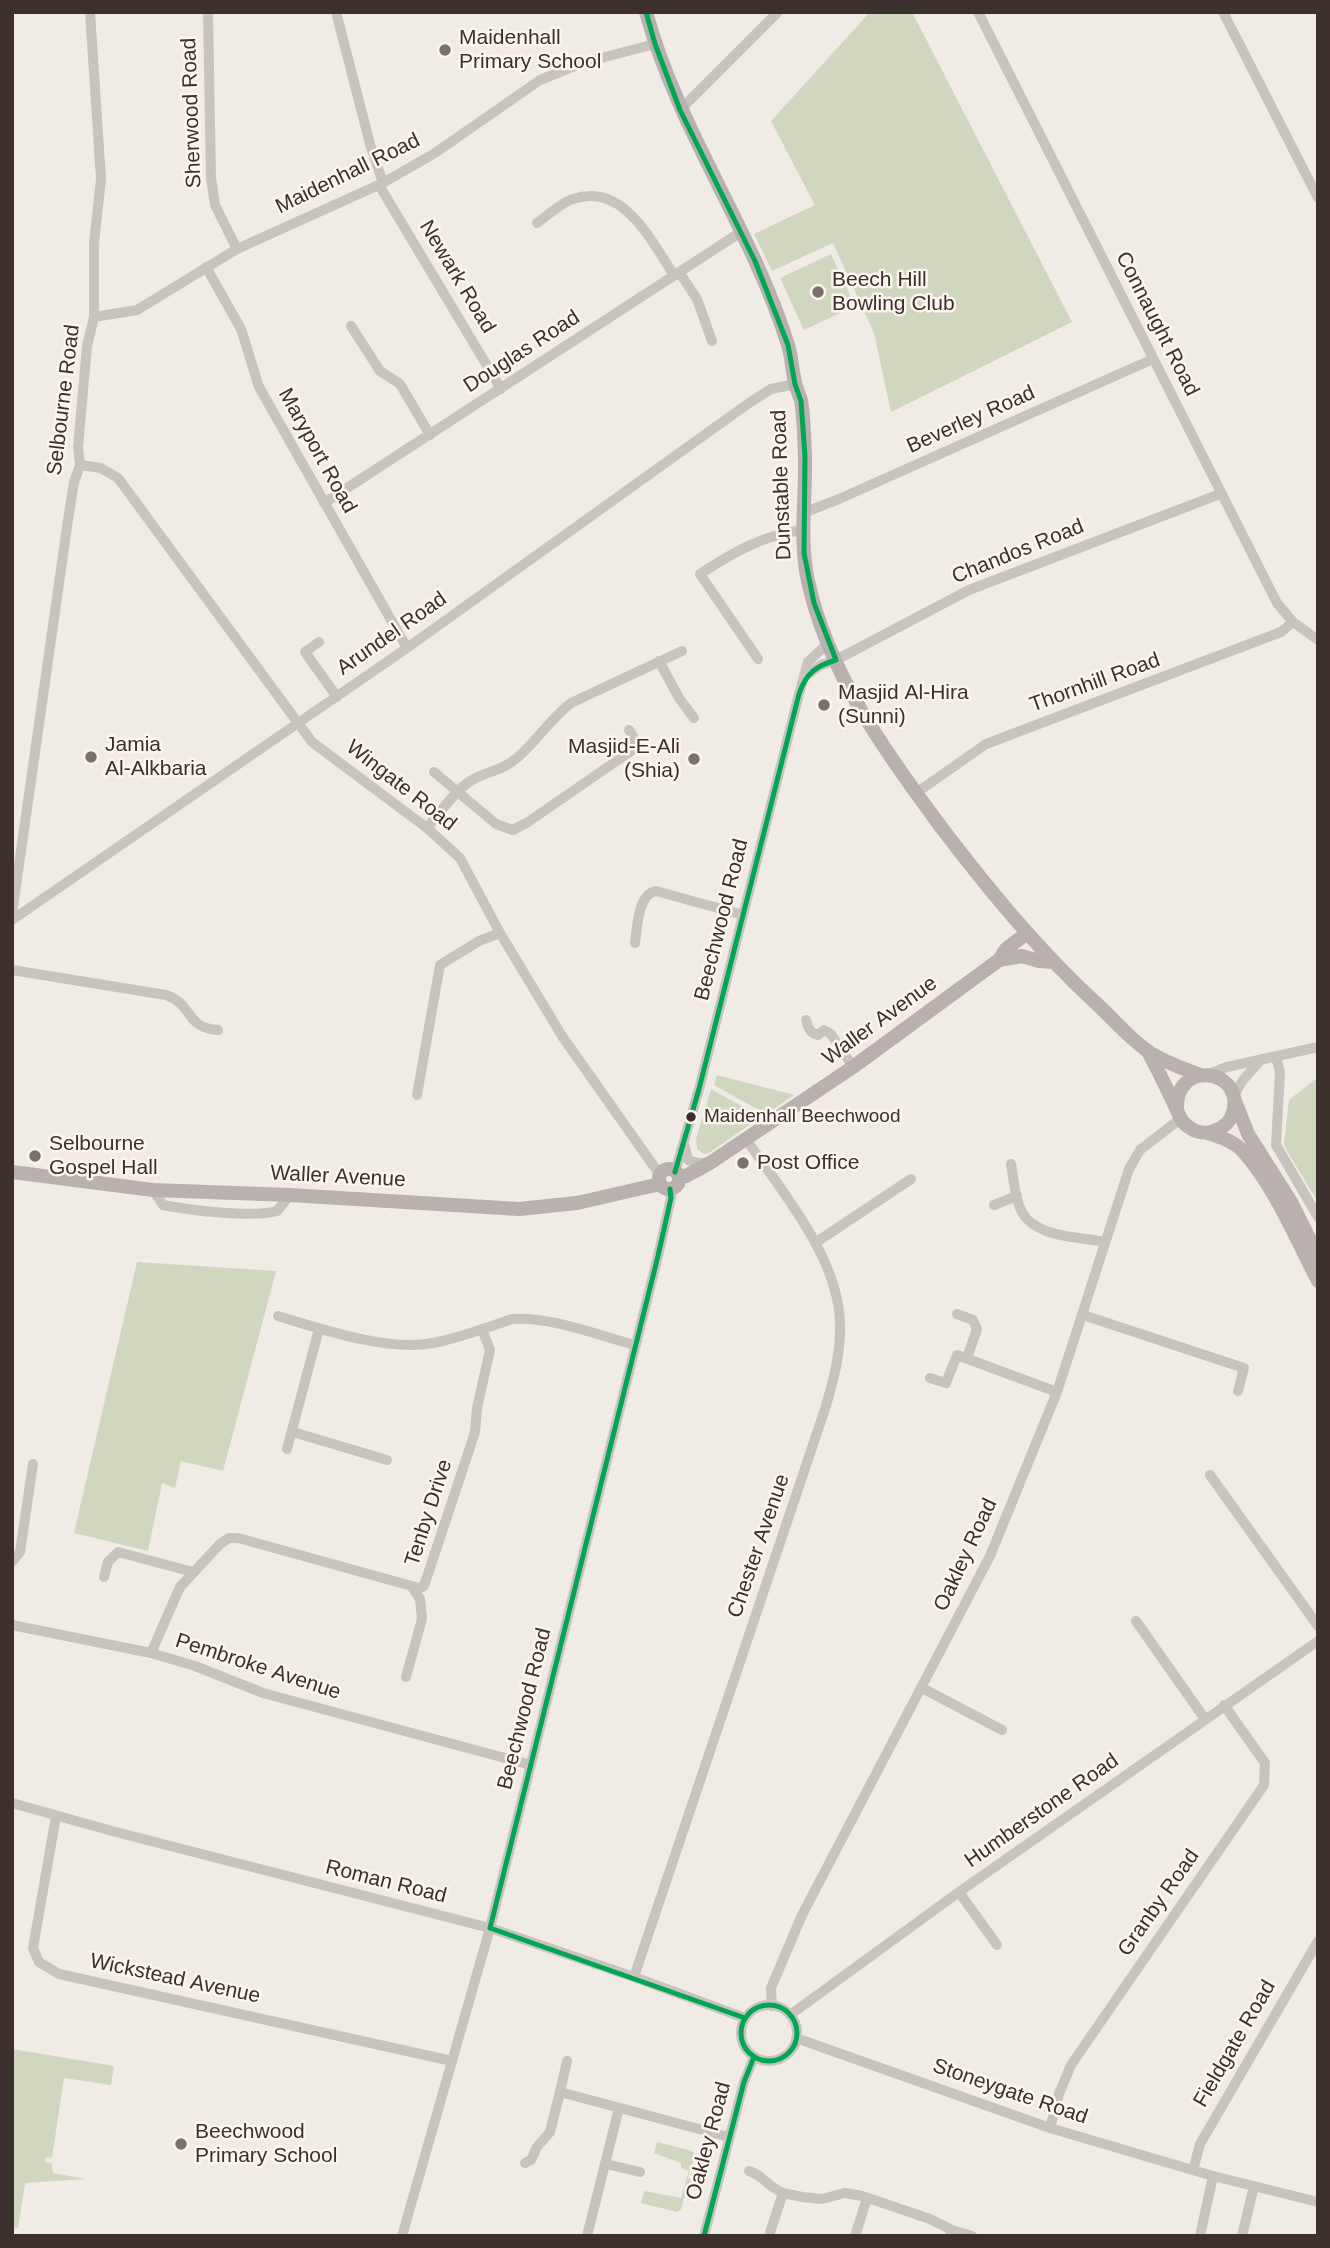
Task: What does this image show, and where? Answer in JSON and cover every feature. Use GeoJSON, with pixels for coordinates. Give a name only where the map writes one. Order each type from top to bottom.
{"type":"FeatureCollection","features":[{"type":"Feature","properties":{"kind":"main road","name":"Dunstable Road"},"geometry":{"type":"LineString","coordinates":[[646,12],[654,44],[680,110],[770,294],[788,345],[801,401],[805,456],[803,530],[808,580],[836,660],[877,738],[916,793],[1027,933],[1053,962],[1148,1051]]}},
{"type":"Feature","properties":{"kind":"main road","name":"Waller Avenue"},"geometry":{"type":"LineString","coordinates":[[12,1172],[153,1190],[290,1195],[519,1209],[577,1203],[687,1176],[710,1163],[853,1067],[999,960],[1006,949],[1027,933]]}},
{"type":"Feature","properties":{"kind":"main road"},"geometry":{"type":"LineString","coordinates":[[999,960],[1022,956],[1053,962]]}},
{"type":"Feature","properties":{"kind":"main road"},"geometry":{"type":"LineString","coordinates":[[1148,1051],[1173,1065],[1224,1081],[1248,1134],[1291,1202],[1318,1256]]}},
{"type":"Feature","properties":{"kind":"main road"},"geometry":{"type":"LineString","coordinates":[[1148,1051],[1178,1114],[1192,1130],[1208,1133],[1241,1149],[1270,1190],[1318,1281]]}},
{"type":"Feature","properties":{"kind":"main road"},"geometry":{"type":"LineString","coordinates":[[1178,1114],[1176,1100],[1184,1083],[1204,1074]]}},
{"type":"Feature","properties":{"kind":"main road"},"geometry":{"type":"LineString","coordinates":[[1208,1133],[1225,1125],[1231,1118],[1234,1098]]}},
{"type":"Feature","properties":{"kind":"street","name":"Selbourne Road"},"geometry":{"type":"LineString","coordinates":[[12,914],[68,520],[74,482],[80,466],[78,447],[87,346],[94,317],[94,243],[101,179],[90,12]]}},
{"type":"Feature","properties":{"kind":"street","name":"Sherwood Road"},"geometry":{"type":"LineString","coordinates":[[208,12],[215,205],[237,249]]}},
{"type":"Feature","properties":{"kind":"street","name":"Newark Road"},"geometry":{"type":"LineString","coordinates":[[336,12],[381,184],[501,389]]}},
{"type":"Feature","properties":{"kind":"street"},"geometry":{"type":"LineString","coordinates":[[680,110],[778,12]]}},
{"type":"Feature","properties":{"kind":"street","name":"Connaught Road"},"geometry":{"type":"LineString","coordinates":[[978,12],[1277,603],[1293,622],[1318,640]]}},
{"type":"Feature","properties":{"kind":"street"},"geometry":{"type":"LineString","coordinates":[[1223,12],[1318,198]]}},
{"type":"Feature","properties":{"kind":"street","name":"Maidenhall Road"},"geometry":{"type":"LineString","coordinates":[[94,317],[137,310],[237,249],[381,184],[435,153],[540,80],[568,67],[654,44]]}},
{"type":"Feature","properties":{"kind":"street"},"geometry":{"type":"LineString","coordinates":[[537,223],[572,199],[596,195],[620,204],[637,219],[697,299],[712,341]]}},
{"type":"Feature","properties":{"kind":"street","name":"Douglas Road"},"geometry":{"type":"LineString","coordinates":[[324,503],[741,232]]}},
{"type":"Feature","properties":{"kind":"street","name":"Maryport Road"},"geometry":{"type":"LineString","coordinates":[[206,267],[241,329],[259,387],[407,648]]}},
{"type":"Feature","properties":{"kind":"street"},"geometry":{"type":"LineString","coordinates":[[351,326],[380,371],[400,384],[430,435]]}},
{"type":"Feature","properties":{"kind":"street","name":"Beverley Road"},"geometry":{"type":"LineString","coordinates":[[803,513],[852,494],[1153,359]]}},
{"type":"Feature","properties":{"kind":"street","name":"Arundel Road"},"geometry":{"type":"LineString","coordinates":[[12,920],[407,648],[749,403],[771,389],[795,384]]}},
{"type":"Feature","properties":{"kind":"street","name":"Wingate Road"},"geometry":{"type":"LineString","coordinates":[[80,466],[101,468],[118,478],[312,742],[427,828],[460,858],[500,933],[562,1036],[669,1179]]}},
{"type":"Feature","properties":{"kind":"street","name":"Chandos Road"},"geometry":{"type":"LineString","coordinates":[[836,660],[969,590],[1220,494]]}},
{"type":"Feature","properties":{"kind":"street"},"geometry":{"type":"LineString","coordinates":[[758,659],[700,574],[756,541],[778,533],[803,530]]}},
{"type":"Feature","properties":{"kind":"street","name":"Thornhill Road"},"geometry":{"type":"LineString","coordinates":[[916,793],[986,744],[1244,647],[1281,632],[1293,622]]}},
{"type":"Feature","properties":{"kind":"street"},"geometry":{"type":"LineString","coordinates":[[319,642],[305,652],[337,697]]}},
{"type":"Feature","properties":{"kind":"street","name":"Beechwood Road"},"geometry":{"type":"LineString","coordinates":[[402,2236],[490,1928],[667,1218],[671,1198],[669,1179],[685,1141],[808,663],[829,642]]}},
{"type":"Feature","properties":{"kind":"street"},"geometry":{"type":"LineString","coordinates":[[427,828],[447,803],[472,780],[491,774],[516,760],[558,713],[571,703],[682,651]]}},
{"type":"Feature","properties":{"kind":"street"},"geometry":{"type":"LineString","coordinates":[[804,677],[821,664],[836,660]]}},
{"type":"Feature","properties":{"kind":"street"},"geometry":{"type":"LineString","coordinates":[[659,661],[679,698],[694,718]]}},
{"type":"Feature","properties":{"kind":"street"},"geometry":{"type":"LineString","coordinates":[[434,772],[496,824],[513,830],[631,751],[635,738],[629,730]]}},
{"type":"Feature","properties":{"kind":"street"},"geometry":{"type":"LineString","coordinates":[[635,943],[638,920],[649,892],[656,891],[743,915]]}},
{"type":"Feature","properties":{"kind":"street"},"geometry":{"type":"LineString","coordinates":[[417,1095],[440,965],[479,941],[500,933]]}},
{"type":"Feature","properties":{"kind":"street"},"geometry":{"type":"LineString","coordinates":[[12,971],[166,995],[177,999],[194,1022],[203,1029],[218,1030]]}},
{"type":"Feature","properties":{"kind":"street"},"geometry":{"type":"LineString","coordinates":[[806,1020],[813,1034],[818,1035],[824,1030],[831,1034],[853,1067]]}},
{"type":"Feature","properties":{"kind":"street"},"geometry":{"type":"LineString","coordinates":[[1204,1074],[1318,1047]]}},
{"type":"Feature","properties":{"kind":"street"},"geometry":{"type":"LineString","coordinates":[[1276,1057],[1280,1072],[1276,1145],[1318,1217]]}},
{"type":"Feature","properties":{"kind":"street"},"geometry":{"type":"LineString","coordinates":[[1234,1098],[1243,1080],[1260,1061]]}},
{"type":"Feature","properties":{"kind":"street","name":"Oakley Road"},"geometry":{"type":"LineString","coordinates":[[772,2006],[771,1988],[802,1915],[990,1556],[1057,1392],[1129,1169],[1140,1150],[1178,1114]]}},
{"type":"Feature","properties":{"kind":"street","name":"Chester Avenue"},"geometry":{"type":"LineString","coordinates":[[634,1977],[832,1384],[840,1324],[831,1280],[815,1242],[746,1139]]}},
{"type":"Feature","properties":{"kind":"street"},"geometry":{"type":"LineString","coordinates":[[685,1141],[688,1160],[710,1163]]}},
{"type":"Feature","properties":{"kind":"street"},"geometry":{"type":"LineString","coordinates":[[1011,1164],[1017,1196],[1026,1217],[1049,1232],[1105,1242]]}},
{"type":"Feature","properties":{"kind":"street"},"geometry":{"type":"LineString","coordinates":[[815,1242],[911,1179]]}},
{"type":"Feature","properties":{"kind":"street"},"geometry":{"type":"LineString","coordinates":[[994,1205],[1017,1196]]}},
{"type":"Feature","properties":{"kind":"street"},"geometry":{"type":"LineString","coordinates":[[957,1314],[973,1320],[977,1329],[967,1358]]}},
{"type":"Feature","properties":{"kind":"street"},"geometry":{"type":"LineString","coordinates":[[1083,1315],[1244,1368],[1238,1391]]}},
{"type":"Feature","properties":{"kind":"street"},"geometry":{"type":"LineString","coordinates":[[278,1316],[319,1329],[384,1343],[431,1344],[523,1318],[541,1320],[635,1345]]}},
{"type":"Feature","properties":{"kind":"street"},"geometry":{"type":"LineString","coordinates":[[287,1449],[319,1329]]}},
{"type":"Feature","properties":{"kind":"street","name":"Tenby Drive"},"geometry":{"type":"LineString","coordinates":[[151,1653],[175,1598],[193,1572],[229,1538],[238,1538],[412,1587],[419,1588],[427,1583],[475,1432],[477,1408],[490,1350],[482,1329]]}},
{"type":"Feature","properties":{"kind":"street"},"geometry":{"type":"LineString","coordinates":[[930,1378],[946,1383],[957,1355],[1057,1392]]}},
{"type":"Feature","properties":{"kind":"street"},"geometry":{"type":"LineString","coordinates":[[293,1432],[387,1460]]}},
{"type":"Feature","properties":{"kind":"street"},"geometry":{"type":"LineString","coordinates":[[12,1562],[20,1552],[33,1464]]}},
{"type":"Feature","properties":{"kind":"street"},"geometry":{"type":"LineString","coordinates":[[1210,1475],[1318,1626]]}},
{"type":"Feature","properties":{"kind":"street"},"geometry":{"type":"LineString","coordinates":[[104,1577],[108,1562],[118,1552],[193,1572]]}},
{"type":"Feature","properties":{"kind":"street"},"geometry":{"type":"LineString","coordinates":[[406,1676],[422,1619],[420,1599],[412,1587]]}},
{"type":"Feature","properties":{"kind":"street"},"geometry":{"type":"LineString","coordinates":[[1136,1621],[1205,1719]]}},
{"type":"Feature","properties":{"kind":"street","name":"Pembroke Avenue"},"geometry":{"type":"LineString","coordinates":[[12,1625],[151,1653],[195,1666],[263,1693],[531,1765]]}},
{"type":"Feature","properties":{"kind":"street","name":"Humberstone Road"},"geometry":{"type":"LineString","coordinates":[[790,2015],[959,1892],[1318,1641]]}},
{"type":"Feature","properties":{"kind":"street"},"geometry":{"type":"LineString","coordinates":[[922,1688],[1002,1730]]}},
{"type":"Feature","properties":{"kind":"street","name":"Granby Road"},"geometry":{"type":"LineString","coordinates":[[1050,2128],[1059,2094],[1072,2065],[1264,1785],[1265,1763],[1224,1705]]}},
{"type":"Feature","properties":{"kind":"street","name":"Roman Road"},"geometry":{"type":"LineString","coordinates":[[12,1802],[56,1816],[490,1928],[745,2018]]}},
{"type":"Feature","properties":{"kind":"street","name":"Wickstead Avenue"},"geometry":{"type":"LineString","coordinates":[[56,1816],[33,1948],[39,1962],[59,1974],[452,2061]]}},
{"type":"Feature","properties":{"kind":"street"},"geometry":{"type":"LineString","coordinates":[[959,1892],[997,1945]]}},
{"type":"Feature","properties":{"kind":"street","name":"Fieldgate Road"},"geometry":{"type":"LineString","coordinates":[[1193,2170],[1200,2144],[1318,1941]]}},
{"type":"Feature","properties":{"kind":"street"},"geometry":{"type":"LineString","coordinates":[[772,2006],[790,2015],[794,2022],[796,2038],[788,2054],[772,2061],[754,2057],[743,2044],[741,2035],[745,2018],[757,2008],[772,2006]]}},
{"type":"Feature","properties":{"kind":"street","name":"Stoneygate Road"},"geometry":{"type":"LineString","coordinates":[[796,2038],[1050,2128],[1213,2176],[1318,2202]]}},
{"type":"Feature","properties":{"kind":"street","name":"Oakley Road"},"geometry":{"type":"LineString","coordinates":[[704,2236],[744,2082],[754,2057]]}},
{"type":"Feature","properties":{"kind":"street"},"geometry":{"type":"LineString","coordinates":[[525,2163],[531,2160],[537,2147],[550,2132],[567,2062]]}},
{"type":"Feature","properties":{"kind":"street"},"geometry":{"type":"LineString","coordinates":[[561,2092],[729,2137]]}},
{"type":"Feature","properties":{"kind":"street"},"geometry":{"type":"LineString","coordinates":[[587,2236],[620,2108]]}},
{"type":"Feature","properties":{"kind":"street"},"geometry":{"type":"LineString","coordinates":[[606,2164],[640,2172]]}},
{"type":"Feature","properties":{"kind":"street"},"geometry":{"type":"LineString","coordinates":[[749,2171],[760,2175],[769,2187],[783,2193],[822,2199],[845,2193],[867,2198],[930,2219],[951,2233],[972,2236]]}},
{"type":"Feature","properties":{"kind":"street"},"geometry":{"type":"LineString","coordinates":[[1200,2236],[1213,2176]]}},
{"type":"Feature","properties":{"kind":"street"},"geometry":{"type":"LineString","coordinates":[[1242,2236],[1254,2186]]}},
{"type":"Feature","properties":{"kind":"street"},"geometry":{"type":"LineString","coordinates":[[769,2236],[783,2193]]}},
{"type":"Feature","properties":{"kind":"street"},"geometry":{"type":"LineString","coordinates":[[855,2236],[867,2198]]}},
{"type":"Feature","properties":{"kind":"green space"},"geometry":{"type":"Polygon","coordinates":[[[870,12],[912,12],[1072,322],[891,412],[874,333],[833,243],[772,271],[754,234],[815,205],[771,121],[870,12]]]}},
{"type":"Feature","properties":{"kind":"green space","name":"Beech Hill Bowling Club"},"geometry":{"type":"Polygon","coordinates":[[[831,254],[855,306],[804,330],[780,278],[831,254]]]}},
{"type":"Feature","properties":{"kind":"green space"},"geometry":{"type":"Polygon","coordinates":[[[717,1075],[794,1095],[766,1114],[714,1085],[717,1075]]]}},
{"type":"Feature","properties":{"kind":"green space"},"geometry":{"type":"Polygon","coordinates":[[[1318,1077],[1318,1202],[1284,1143],[1289,1100],[1318,1077]]]}},
{"type":"Feature","properties":{"kind":"green space"},"geometry":{"type":"Polygon","coordinates":[[[711,1089],[761,1117],[704,1154],[697,1149],[696,1139],[711,1089]]]}},
{"type":"Feature","properties":{"kind":"green space"},"geometry":{"type":"Polygon","coordinates":[[[137,1262],[276,1271],[223,1471],[181,1461],[175,1488],[162,1483],[148,1551],[74,1533],[137,1262]]]}},
{"type":"Feature","properties":{"kind":"green space"},"geometry":{"type":"Polygon","coordinates":[[[12,2049],[114,2066],[111,2085],[64,2078],[52,2158],[46,2157],[45,2162],[52,2163],[53,2173],[86,2179],[25,2183],[18,2228],[12,2227],[12,2049]]]}},
{"type":"Feature","properties":{"kind":"green space"},"geometry":{"type":"Polygon","coordinates":[[[657,2142],[692,2151],[695,2155],[688,2178],[691,2180],[690,2187],[687,2187],[681,2209],[677,2212],[641,2203],[644,2191],[681,2198],[689,2171],[681,2168],[681,2163],[654,2153],[657,2142]]]}},
{"type":"Feature","properties":{"kind":"transit line"},"geometry":{"type":"LineString","coordinates":[[646,12],[680,110],[755,261],[788,345],[801,401],[805,456],[804,553],[814,603],[836,660],[813,671],[799,694],[699,1089],[675,1172]]}},
{"type":"Feature","properties":{"kind":"transit line"},"geometry":{"type":"LineString","coordinates":[[490,1928],[658,1256],[671,1198],[670,1189]]}},
{"type":"Feature","properties":{"kind":"transit line"},"geometry":{"type":"LineString","coordinates":[[490,1928],[745,2018]]}},
{"type":"Feature","properties":{"kind":"transit line"},"geometry":{"type":"LineString","coordinates":[[769,2005],[784,2010],[792,2018],[797,2033],[792,2048],[784,2056],[769,2061],[754,2056],[746,2048],[741,2033],[746,2018],[754,2010],[769,2005]]}},
{"type":"Feature","properties":{"kind":"transit line"},"geometry":{"type":"LineString","coordinates":[[704,2236],[744,2082],[754,2057]]}},
{"type":"Feature","properties":{"kind":"place","name":"Maidenhall Primary School"},"geometry":{"type":"Point","coordinates":[445,50]}},
{"type":"Feature","properties":{"kind":"place","name":"Beech Hill Bowling Club"},"geometry":{"type":"Point","coordinates":[818,292]}},
{"type":"Feature","properties":{"kind":"place","name":"Masjid Al-Hira (Sunni)"},"geometry":{"type":"Point","coordinates":[824,705]}},
{"type":"Feature","properties":{"kind":"place","name":"Jamia Al-Alkbaria"},"geometry":{"type":"Point","coordinates":[91,757]}},
{"type":"Feature","properties":{"kind":"place","name":"Masjid-E-Ali (Shia)"},"geometry":{"type":"Point","coordinates":[694,759]}},
{"type":"Feature","properties":{"kind":"place","name":"Maidenhall Beechwood"},"geometry":{"type":"Point","coordinates":[691,1117]}},
{"type":"Feature","properties":{"kind":"place","name":"Selbourne Gospel Hall"},"geometry":{"type":"Point","coordinates":[35,1156]}},
{"type":"Feature","properties":{"kind":"place","name":"Post Office"},"geometry":{"type":"Point","coordinates":[743,1163]}},
{"type":"Feature","properties":{"kind":"place","name":"Beechwood Primary School"},"geometry":{"type":"Point","coordinates":[181,2144]}}]}
